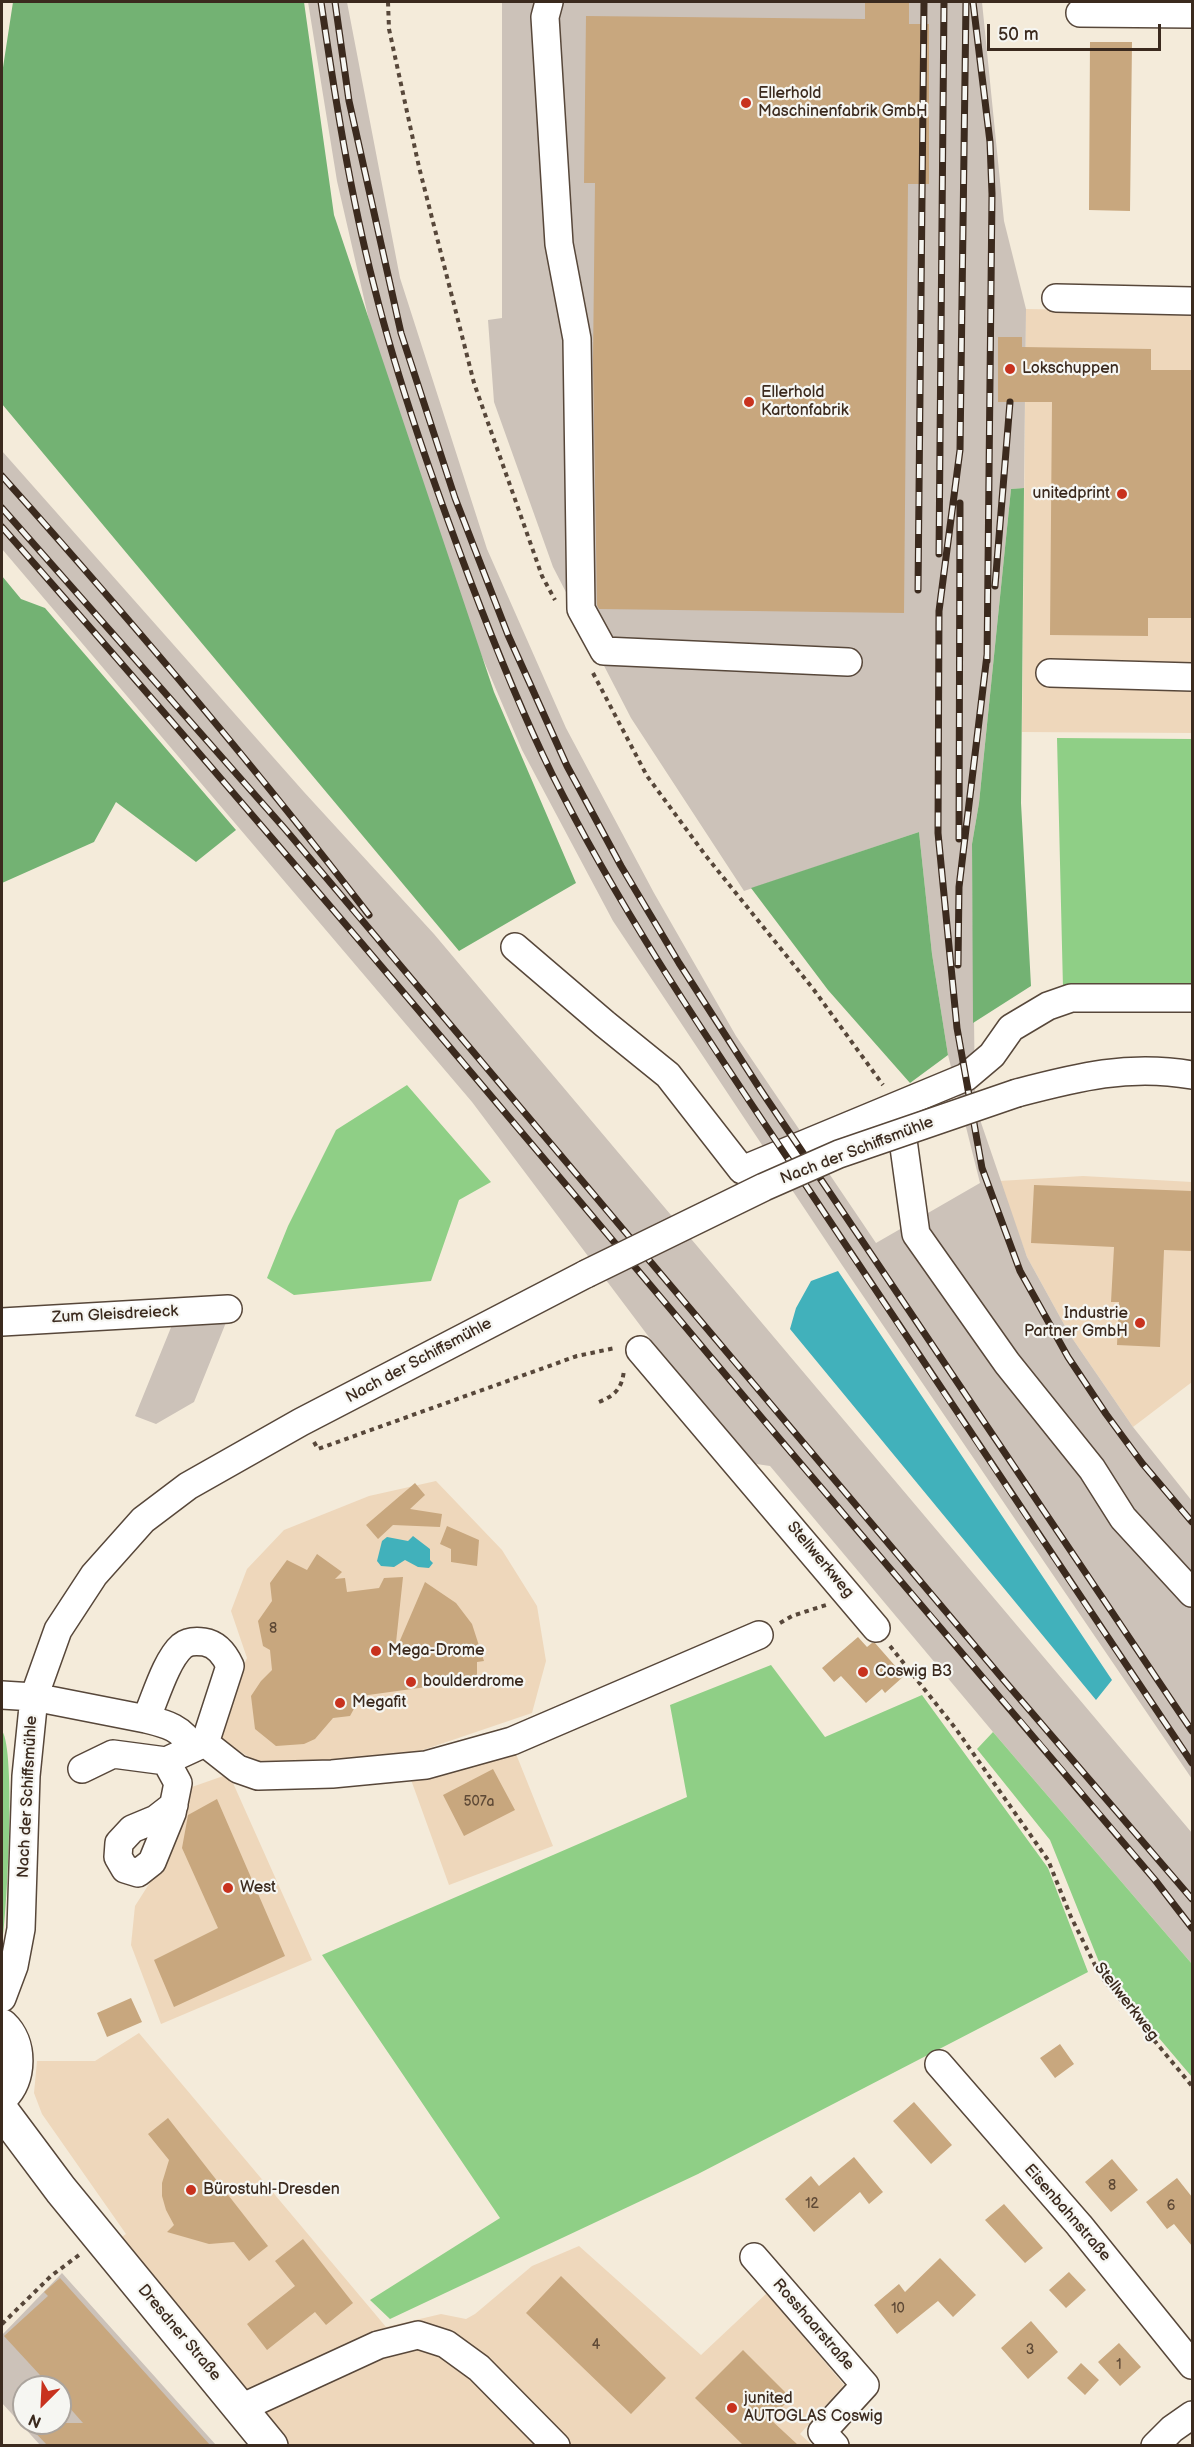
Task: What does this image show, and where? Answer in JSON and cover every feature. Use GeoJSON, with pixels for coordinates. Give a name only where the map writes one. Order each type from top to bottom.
{"type":"FeatureCollection","features":[{"type":"Feature","properties":{"kind":"main road"},"geometry":{"type":"LineString","coordinates":[[2,2026],[13,2044],[16,2060],[14,2077],[2,2096]]}},
{"type":"Feature","properties":{"kind":"main road","name":"Dresdner Straße"},"geometry":{"type":"LineString","coordinates":[[2,2111],[86,2220],[271,2445]]}},
{"type":"Feature","properties":{"kind":"street"},"geometry":{"type":"LineString","coordinates":[[549,2],[545,17],[559,244],[577,339],[581,609],[604,651],[848,662]]}},
{"type":"Feature","properties":{"kind":"street"},"geometry":{"type":"LineString","coordinates":[[1080,13],[1192,14]]}},
{"type":"Feature","properties":{"kind":"street"},"geometry":{"type":"LineString","coordinates":[[1056,298],[1192,301]]}},
{"type":"Feature","properties":{"kind":"street"},"geometry":{"type":"LineString","coordinates":[[1050,673],[1192,677]]}},
{"type":"Feature","properties":{"kind":"street","name":"Nach der Schiffsmühle"},"geometry":{"type":"LineString","coordinates":[[515,947],[668,1075],[742,1170],[966,1077],[992,1055],[1011,1028],[1048,1006],[1071,998],[1192,998]]}},
{"type":"Feature","properties":{"kind":"street","name":"Nach der Schiffsmühle"},"geometry":{"type":"LineString","coordinates":[[2,1998],[14,1966],[21,1929],[26,1776],[34,1697],[58,1630],[94,1575],[143,1520],[188,1486],[301,1422],[585,1274],[764,1187],[838,1154],[1017,1093],[1085,1076],[1140,1070],[1192,1075]]}},
{"type":"Feature","properties":{"kind":"street"},"geometry":{"type":"LineString","coordinates":[[898,1105],[916,1234],[1012,1370],[1092,1469],[1123,1518],[1192,1593]]}},
{"type":"Feature","properties":{"kind":"street","name":"Zum Gleisdreieck"},"geometry":{"type":"LineString","coordinates":[[2,1322],[228,1309]]}},
{"type":"Feature","properties":{"kind":"street","name":"Stellwerkweg"},"geometry":{"type":"LineString","coordinates":[[640,1350],[876,1628]]}},
{"type":"Feature","properties":{"kind":"street"},"geometry":{"type":"LineString","coordinates":[[2,1695],[34,1697],[171,1725],[238,1768],[258,1776],[333,1774],[426,1765],[512,1741],[759,1635]]}},
{"type":"Feature","properties":{"kind":"street"},"geometry":{"type":"LineString","coordinates":[[82,1768],[113,1754],[166,1761],[199,1745],[230,1666],[226,1656],[211,1643],[196,1640],[183,1645],[172,1660],[146,1719]]}},
{"type":"Feature","properties":{"kind":"street"},"geometry":{"type":"LineString","coordinates":[[166,1761],[178,1783],[174,1805]]}},
{"type":"Feature","properties":{"kind":"street","name":"Eisenbahnstraße"},"geometry":{"type":"LineString","coordinates":[[939,2064],[1079,2225],[1192,2365]]}},
{"type":"Feature","properties":{"kind":"street","name":"Rosshaarstraße"},"geometry":{"type":"LineString","coordinates":[[754,2256],[865,2385],[822,2432],[835,2445]]}},
{"type":"Feature","properties":{"kind":"street"},"geometry":{"type":"LineString","coordinates":[[241,2408],[378,2345],[418,2335],[446,2344],[479,2368],[556,2445]]}},
{"type":"Feature","properties":{"kind":"street"},"geometry":{"type":"LineString","coordinates":[[1155,2445],[1192,2415]]}},
{"type":"Feature","properties":{"kind":"path"},"geometry":{"type":"LineString","coordinates":[[301,1422],[318,1449],[578,1356],[610,1347],[640,1350]]}},
{"type":"Feature","properties":{"kind":"path"},"geometry":{"type":"LineString","coordinates":[[599,1402],[613,1396],[622,1385],[625,1366],[640,1350]]}},
{"type":"Feature","properties":{"kind":"path"},"geometry":{"type":"LineString","coordinates":[[759,1635],[792,1616],[831,1603],[845,1590]]}},
{"type":"Feature","properties":{"kind":"path","name":"Stellwerkweg"},"geometry":{"type":"LineString","coordinates":[[876,1628],[956,1729],[1048,1860],[1071,1917],[1100,1975],[1192,2086]]}},
{"type":"Feature","properties":{"kind":"path"},"geometry":{"type":"LineString","coordinates":[[2,2324],[51,2276],[82,2253]]}},
{"type":"Feature","properties":{"kind":"shaded area"},"geometry":{"type":"Polygon","coordinates":[[[308,2],[347,2],[400,278],[487,549],[566,728],[654,893],[736,1036],[876,1243],[980,1183],[948,1055],[932,954],[919,832],[744,891],[631,718],[553,567],[494,402],[488,320],[502,318],[502,2],[982,2],[1004,221],[1026,309],[1024,488],[1011,489],[979,803],[972,844],[975,1105],[1027,1257],[1070,1335],[1133,1427],[1192,1501],[1192,1779],[842,1265],[613,921],[522,750],[444,568],[382,377],[337,181],[308,2]]]}},
{"type":"Feature","properties":{"kind":"shaded area"},"geometry":{"type":"Polygon","coordinates":[[[1026,309],[1192,312],[1192,733],[1022,732],[1026,309]]]}},
{"type":"Feature","properties":{"kind":"shaded area"},"geometry":{"type":"Polygon","coordinates":[[[2,451],[304,792],[434,934],[1192,1833],[1192,1964],[993,1732],[770,1466],[743,1462],[472,1102],[2,549],[2,451]]]}},
{"type":"Feature","properties":{"kind":"shaded area"},"geometry":{"type":"Polygon","coordinates":[[[1083,1176],[1192,1182],[1192,1382],[1133,1427],[1070,1335],[1027,1257],[999,1181],[1083,1176]]]}},
{"type":"Feature","properties":{"kind":"shaded area"},"geometry":{"type":"Polygon","coordinates":[[[229,1315],[194,1402],[156,1424],[135,1416],[172,1325],[229,1315]]]}},
{"type":"Feature","properties":{"kind":"shaded area"},"geometry":{"type":"Polygon","coordinates":[[[436,1481],[502,1550],[537,1606],[546,1661],[532,1713],[420,1751],[333,1762],[257,1762],[217,1737],[227,1702],[247,1658],[231,1611],[247,1569],[284,1530],[369,1496],[436,1481]]]}},
{"type":"Feature","properties":{"kind":"shaded area"},"geometry":{"type":"Polygon","coordinates":[[[514,1749],[553,1846],[449,1885],[410,1777],[514,1749]]]}},
{"type":"Feature","properties":{"kind":"shaded area"},"geometry":{"type":"Polygon","coordinates":[[[229,1774],[312,1960],[161,2024],[131,1945],[135,1906],[163,1862],[189,1788],[229,1774]]]}},
{"type":"Feature","properties":{"kind":"shaded area"},"geometry":{"type":"Polygon","coordinates":[[[139,2033],[386,2327],[441,2314],[466,2319],[532,2266],[579,2246],[701,2355],[767,2293],[844,2385],[800,2434],[812,2445],[285,2445],[115,2242],[126,2234],[42,2114],[34,2093],[37,2061],[95,2061],[139,2033]]]}},
{"type":"Feature","properties":{"kind":"shaded area"},"geometry":{"type":"Polygon","coordinates":[[[62,2273],[216,2445],[40,2445],[31,2435],[72,2435],[72,2375],[12,2375],[12,2414],[2,2403],[2,2335],[62,2273]]]}},
{"type":"Feature","properties":{"kind":"green space"},"geometry":{"type":"Polygon","coordinates":[[[13,2],[304,2],[334,215],[494,692],[576,883],[459,951],[2,404],[2,74],[13,2]]]}},
{"type":"Feature","properties":{"kind":"green space"},"geometry":{"type":"Polygon","coordinates":[[[1024,488],[1021,803],[1031,986],[973,1023],[972,844],[979,803],[1011,489],[1024,488]]]}},
{"type":"Feature","properties":{"kind":"green space"},"geometry":{"type":"Polygon","coordinates":[[[2,576],[21,599],[45,608],[236,830],[196,862],[116,802],[94,842],[2,883],[2,576]]]}},
{"type":"Feature","properties":{"kind":"green space"},"geometry":{"type":"Polygon","coordinates":[[[1057,738],[1192,739],[1192,984],[1063,988],[1057,738]]]}},
{"type":"Feature","properties":{"kind":"green space"},"geometry":{"type":"Polygon","coordinates":[[[919,832],[932,954],[948,1055],[910,1083],[828,990],[751,888],[919,832]]]}},
{"type":"Feature","properties":{"kind":"green space"},"geometry":{"type":"Polygon","coordinates":[[[407,1085],[491,1182],[459,1200],[431,1281],[294,1295],[267,1278],[288,1226],[336,1130],[407,1085]]]}},
{"type":"Feature","properties":{"kind":"green space"},"geometry":{"type":"Polygon","coordinates":[[[771,1665],[825,1737],[922,1695],[1048,1868],[1088,1972],[698,2174],[390,2319],[370,2300],[500,2218],[322,1955],[687,1797],[670,1705],[771,1665]]]}},
{"type":"Feature","properties":{"kind":"green space"},"geometry":{"type":"Polygon","coordinates":[[[2,1731],[9,1768],[9,1799],[8,1869],[2,1944],[2,1731]]]}},
{"type":"Feature","properties":{"kind":"green space"},"geometry":{"type":"Polygon","coordinates":[[[993,1732],[1192,1964],[1192,2077],[1103,1972],[1050,1840],[977,1749],[993,1732]]]}},
{"type":"Feature","properties":{"kind":"water"},"geometry":{"type":"Polygon","coordinates":[[[838,1271],[1112,1680],[1096,1700],[790,1329],[796,1308],[811,1281],[838,1271]]]}},
{"type":"Feature","properties":{"kind":"water"},"geometry":{"type":"Polygon","coordinates":[[[413,1536],[430,1549],[430,1560],[433,1563],[429,1568],[418,1567],[405,1560],[394,1567],[381,1566],[377,1561],[382,1541],[387,1537],[408,1541],[413,1536]]]}},
{"type":"Feature","properties":{"kind":"building","name":"Ellerhold Kartonfabrik"},"geometry":{"type":"Polygon","coordinates":[[[865,2],[909,2],[909,24],[929,24],[929,184],[908,184],[904,613],[599,609],[597,605],[593,361],[595,183],[584,183],[586,16],[865,19],[865,2]]]}},
{"type":"Feature","properties":{"kind":"building"},"geometry":{"type":"Polygon","coordinates":[[[1090,42],[1132,42],[1130,211],[1089,210],[1090,42]]]}},
{"type":"Feature","properties":{"kind":"building","name":"unitedprint"},"geometry":{"type":"Polygon","coordinates":[[[998,337],[1022,337],[1022,347],[1151,349],[1151,370],[1192,370],[1192,618],[1148,618],[1148,636],[1050,635],[1052,402],[998,402],[998,337]]]}},
{"type":"Feature","properties":{"kind":"building"},"geometry":{"type":"Polygon","coordinates":[[[1034,1185],[1192,1191],[1192,1251],[1164,1250],[1160,1347],[1117,1345],[1119,1302],[1111,1302],[1114,1247],[1031,1243],[1034,1185]]]}},
{"type":"Feature","properties":{"kind":"building"},"geometry":{"type":"Polygon","coordinates":[[[415,1483],[425,1495],[410,1509],[442,1514],[440,1527],[393,1525],[378,1539],[366,1525],[415,1483]]]}},
{"type":"Feature","properties":{"kind":"building"},"geometry":{"type":"Polygon","coordinates":[[[447,1526],[479,1540],[477,1566],[451,1562],[451,1549],[440,1544],[447,1526]]]}},
{"type":"Feature","properties":{"kind":"building","name":"Mega-Drome"},"geometry":{"type":"Polygon","coordinates":[[[317,1554],[342,1572],[335,1579],[345,1578],[347,1592],[379,1588],[384,1578],[403,1577],[395,1652],[425,1582],[456,1603],[472,1624],[484,1661],[477,1662],[477,1680],[361,1696],[350,1716],[333,1718],[315,1739],[304,1744],[276,1746],[255,1729],[251,1696],[272,1670],[270,1650],[263,1646],[258,1621],[272,1601],[270,1583],[287,1560],[307,1570],[317,1554]]]}},
{"type":"Feature","properties":{"kind":"building","name":"Coswig B3"},"geometry":{"type":"Polygon","coordinates":[[[858,1637],[867,1647],[875,1643],[904,1676],[885,1693],[882,1689],[866,1703],[841,1676],[834,1682],[822,1668],[858,1637]]]}},
{"type":"Feature","properties":{"kind":"building"},"geometry":{"type":"Polygon","coordinates":[[[493,1769],[515,1810],[464,1836],[443,1795],[493,1769]]]}},
{"type":"Feature","properties":{"kind":"building","name":"West"},"geometry":{"type":"Polygon","coordinates":[[[217,1799],[285,1956],[174,2007],[154,1960],[218,1928],[182,1848],[188,1815],[217,1799]]]}},
{"type":"Feature","properties":{"kind":"building"},"geometry":{"type":"Polygon","coordinates":[[[131,1998],[142,2022],[107,2037],[97,2013],[131,1998]]]}},
{"type":"Feature","properties":{"kind":"building"},"geometry":{"type":"Polygon","coordinates":[[[1060,2044],[1074,2064],[1055,2078],[1040,2058],[1060,2044]]]}},
{"type":"Feature","properties":{"kind":"building"},"geometry":{"type":"Polygon","coordinates":[[[914,2102],[952,2145],[931,2164],[893,2121],[914,2102]]]}},
{"type":"Feature","properties":{"kind":"building"},"geometry":{"type":"Polygon","coordinates":[[[168,2118],[268,2246],[249,2261],[234,2242],[209,2244],[167,2232],[174,2225],[162,2196],[162,2183],[169,2160],[148,2134],[168,2118]]]}},
{"type":"Feature","properties":{"kind":"building"},"geometry":{"type":"Polygon","coordinates":[[[854,2157],[883,2192],[869,2204],[860,2192],[814,2232],[785,2199],[811,2176],[819,2186],[854,2157]]]}},
{"type":"Feature","properties":{"kind":"building"},"geometry":{"type":"Polygon","coordinates":[[[1112,2159],[1138,2190],[1111,2212],[1085,2182],[1112,2159]]]}},
{"type":"Feature","properties":{"kind":"building"},"geometry":{"type":"Polygon","coordinates":[[[1177,2178],[1192,2197],[1192,2246],[1174,2224],[1167,2229],[1146,2202],[1177,2178]]]}},
{"type":"Feature","properties":{"kind":"building"},"geometry":{"type":"Polygon","coordinates":[[[1004,2204],[1043,2248],[1025,2263],[985,2220],[1004,2204]]]}},
{"type":"Feature","properties":{"kind":"building"},"geometry":{"type":"Polygon","coordinates":[[[303,2239],[353,2303],[326,2325],[315,2312],[267,2350],[247,2324],[295,2286],[275,2261],[303,2239]]]}},
{"type":"Feature","properties":{"kind":"building"},"geometry":{"type":"Polygon","coordinates":[[[940,2258],[976,2295],[953,2317],[938,2301],[897,2334],[874,2305],[899,2284],[905,2292],[940,2258]]]}},
{"type":"Feature","properties":{"kind":"building"},"geometry":{"type":"Polygon","coordinates":[[[1069,2272],[1086,2290],[1066,2308],[1049,2290],[1069,2272]]]}},
{"type":"Feature","properties":{"kind":"building"},"geometry":{"type":"Polygon","coordinates":[[[561,2276],[666,2378],[631,2414],[526,2313],[561,2276]]]}},
{"type":"Feature","properties":{"kind":"building"},"geometry":{"type":"Polygon","coordinates":[[[60,2278],[210,2445],[47,2445],[37,2435],[72,2435],[72,2423],[83,2423],[72,2411],[72,2375],[40,2375],[4,2336],[48,2296],[44,2292],[60,2278]]]}},
{"type":"Feature","properties":{"kind":"building"},"geometry":{"type":"Polygon","coordinates":[[[1031,2321],[1058,2352],[1028,2379],[1001,2348],[1031,2321]]]}},
{"type":"Feature","properties":{"kind":"building"},"geometry":{"type":"Polygon","coordinates":[[[1119,2343],[1141,2367],[1120,2386],[1098,2362],[1119,2343]]]}},
{"type":"Feature","properties":{"kind":"building"},"geometry":{"type":"Polygon","coordinates":[[[743,2350],[791,2398],[770,2419],[798,2445],[743,2445],[695,2398],[743,2350]]]}},
{"type":"Feature","properties":{"kind":"building"},"geometry":{"type":"Polygon","coordinates":[[[1081,2363],[1099,2380],[1085,2395],[1067,2378],[1081,2363]]]}},
{"type":"Feature","properties":{"kind":"railway"},"geometry":{"type":"LineString","coordinates":[[321,2],[350,180],[394,361],[430,471],[470,580],[509,678],[552,774],[641,934],[707,1037],[1192,1763]]}},
{"type":"Feature","properties":{"kind":"railway"},"geometry":{"type":"LineString","coordinates":[[335,2],[349,101],[401,333],[455,498],[508,635],[567,766],[621,866],[679,963],[760,1089],[1192,1731]]}},
{"type":"Feature","properties":{"kind":"railway"},"geometry":{"type":"LineString","coordinates":[[918,590],[924,2]]}},
{"type":"Feature","properties":{"kind":"railway"},"geometry":{"type":"LineString","coordinates":[[939,554],[944,2]]}},
{"type":"Feature","properties":{"kind":"railway"},"geometry":{"type":"LineString","coordinates":[[966,2],[960,450],[939,611],[938,833],[957,1028],[982,1168],[1020,1271],[1068,1357],[1106,1414],[1142,1463],[1192,1522]]}},
{"type":"Feature","properties":{"kind":"railway"},"geometry":{"type":"LineString","coordinates":[[973,2],[990,142],[992,194],[987,661]]}},
{"type":"Feature","properties":{"kind":"railway"},"geometry":{"type":"LineString","coordinates":[[995,586],[1010,402]]}},
{"type":"Feature","properties":{"kind":"railway"},"geometry":{"type":"LineString","coordinates":[[2,476],[190,692],[369,915]]}},
{"type":"Feature","properties":{"kind":"railway"},"geometry":{"type":"LineString","coordinates":[[959,839],[960,503]]}},
{"type":"Feature","properties":{"kind":"railway"},"geometry":{"type":"LineString","coordinates":[[2,508],[285,829],[1002,1678],[1192,1899]]}},
{"type":"Feature","properties":{"kind":"railway"},"geometry":{"type":"LineString","coordinates":[[2,527],[387,973],[1155,1880],[1192,1928]]}},
{"type":"Feature","properties":{"kind":"railway"},"geometry":{"type":"LineString","coordinates":[[958,965],[959,887],[987,655]]}},
{"type":"Feature","properties":{"kind":"place","name":"Ellerhold Maschinenfabrik GmbH"},"geometry":{"type":"Point","coordinates":[746,103]}},
{"type":"Feature","properties":{"kind":"place","name":"Lokschuppen"},"geometry":{"type":"Point","coordinates":[1010,369]}},
{"type":"Feature","properties":{"kind":"place","name":"Ellerhold Kartonfabrik"},"geometry":{"type":"Point","coordinates":[749,402]}},
{"type":"Feature","properties":{"kind":"place","name":"unitedprint"},"geometry":{"type":"Point","coordinates":[1122,494]}},
{"type":"Feature","properties":{"kind":"place","name":"Industrie Partner GmbH"},"geometry":{"type":"Point","coordinates":[1140,1323]}},
{"type":"Feature","properties":{"kind":"place","name":"Mega-Drome"},"geometry":{"type":"Point","coordinates":[376,1651]}},
{"type":"Feature","properties":{"kind":"place","name":"Coswig B3"},"geometry":{"type":"Point","coordinates":[863,1672]}},
{"type":"Feature","properties":{"kind":"place","name":"boulderdrome"},"geometry":{"type":"Point","coordinates":[411,1682]}},
{"type":"Feature","properties":{"kind":"place","name":"Megafit"},"geometry":{"type":"Point","coordinates":[340,1703]}},
{"type":"Feature","properties":{"kind":"place","name":"West"},"geometry":{"type":"Point","coordinates":[228,1888]}},
{"type":"Feature","properties":{"kind":"place","name":"Bürostuhl-Dresden"},"geometry":{"type":"Point","coordinates":[191,2190]}},
{"type":"Feature","properties":{"kind":"place","name":"junited AUTOGLAS Coswig"},"geometry":{"type":"Point","coordinates":[732,2408]}}]}
